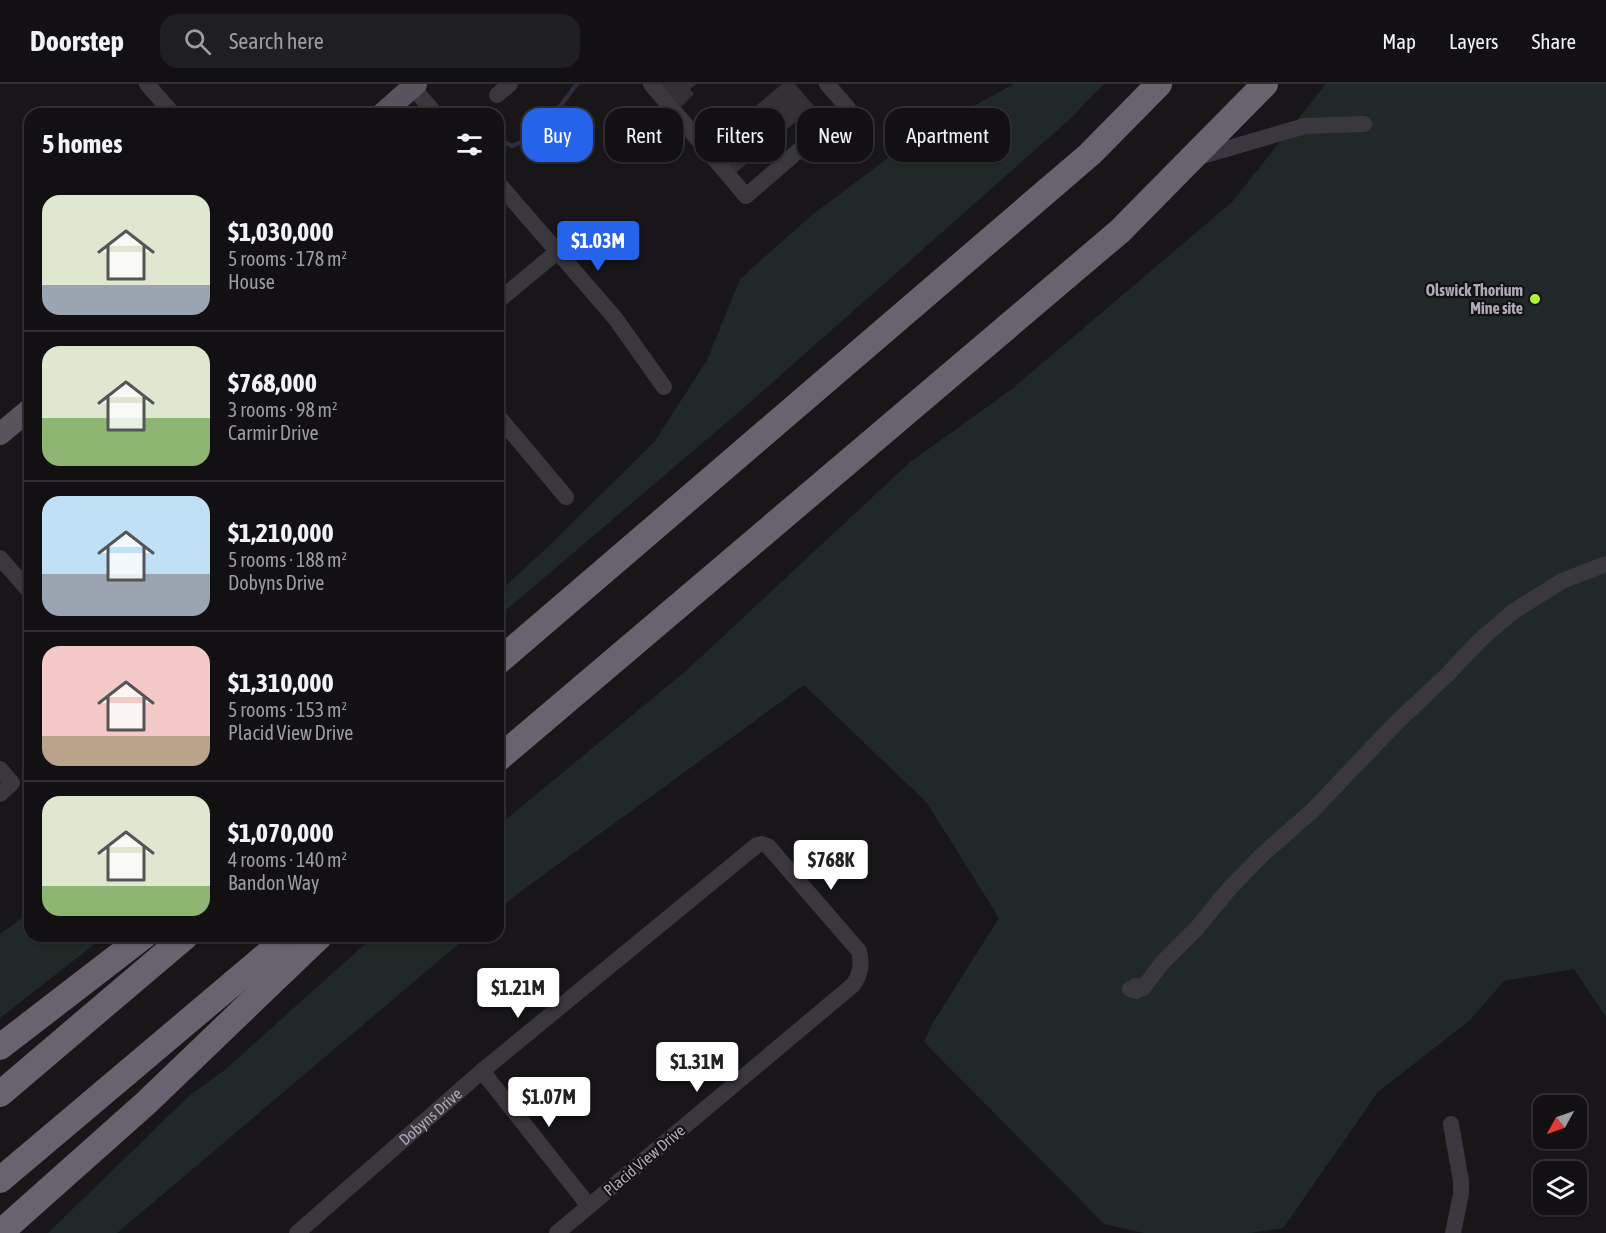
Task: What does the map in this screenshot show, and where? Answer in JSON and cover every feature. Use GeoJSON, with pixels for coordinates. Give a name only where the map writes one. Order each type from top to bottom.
{"type":"FeatureCollection","features":[{"type":"Feature","properties":{"kind":"highway"},"geometry":{"type":"LineString","coordinates":[[504,657],[1082,162],[1159,84]]}},
{"type":"Feature","properties":{"kind":"highway"},"geometry":{"type":"LineString","coordinates":[[504,754],[1120,231],[1265,84]]}},
{"type":"Feature","properties":{"kind":"highway"},"geometry":{"type":"LineString","coordinates":[[504,759],[554,712]]}},
{"type":"Feature","properties":{"kind":"highway"},"geometry":{"type":"LineString","coordinates":[[0,1047],[136,942]]}},
{"type":"Feature","properties":{"kind":"highway"},"geometry":{"type":"LineString","coordinates":[[0,1094],[179,942]]}},
{"type":"Feature","properties":{"kind":"highway"},"geometry":{"type":"LineString","coordinates":[[0,1180],[282,942]]}},
{"type":"Feature","properties":{"kind":"highway"},"geometry":{"type":"LineString","coordinates":[[0,1233],[146,1103],[314,942]]}},
{"type":"Feature","properties":{"kind":"main road"},"geometry":{"type":"LineString","coordinates":[[389,108],[414,86]]}},
{"type":"Feature","properties":{"kind":"main road"},"geometry":{"type":"LineString","coordinates":[[0,434],[24,414]]}},
{"type":"Feature","properties":{"kind":"street"},"geometry":{"type":"LineString","coordinates":[[147,84],[168,108]]}},
{"type":"Feature","properties":{"kind":"street"},"geometry":{"type":"LineString","coordinates":[[651,84],[746,195],[848,108],[827,84]]}},
{"type":"Feature","properties":{"kind":"street"},"geometry":{"type":"LineString","coordinates":[[414,86],[431,108]]}},
{"type":"Feature","properties":{"kind":"street"},"geometry":{"type":"LineString","coordinates":[[1191,159],[1305,126],[1364,124]]}},
{"type":"Feature","properties":{"kind":"street"},"geometry":{"type":"LineString","coordinates":[[504,190],[615,318],[664,387]]}},
{"type":"Feature","properties":{"kind":"street"},"geometry":{"type":"LineString","coordinates":[[504,296],[557,252]]}},
{"type":"Feature","properties":{"kind":"street"},"geometry":{"type":"LineString","coordinates":[[504,423],[566,497]]}},
{"type":"Feature","properties":{"kind":"street"},"geometry":{"type":"LineString","coordinates":[[0,558],[24,585]]}},
{"type":"Feature","properties":{"kind":"street"},"geometry":{"type":"LineString","coordinates":[[1130,989],[1136,991],[1136,986],[1143,988],[1162,963],[1197,928],[1229,889],[1262,855],[1312,811],[1481,639],[1514,611],[1562,581],[1606,564]]}},
{"type":"Feature","properties":{"kind":"street"},"geometry":{"type":"LineString","coordinates":[[0,770],[6,789]]}},
{"type":"Feature","properties":{"kind":"street","name":"Placid View Drive"},"geometry":{"type":"LineString","coordinates":[[558,1233],[859,977],[861,967],[859,951],[773,850],[762,844]]}},
{"type":"Feature","properties":{"kind":"street","name":"Dobyns Drive"},"geometry":{"type":"LineString","coordinates":[[297,1233],[482,1071],[747,853],[762,844]]}},
{"type":"Feature","properties":{"kind":"street"},"geometry":{"type":"LineString","coordinates":[[482,1071],[589,1206]]}},
{"type":"Feature","properties":{"kind":"street"},"geometry":{"type":"LineString","coordinates":[[1451,1124],[1461,1181],[1454,1233]]}},
{"type":"Feature","properties":{"kind":"shaded area"},"geometry":{"type":"Polygon","coordinates":[[[1014,84],[1104,84],[1070,119],[746,406],[504,612],[504,587],[655,441],[707,360],[740,279],[812,215],[885,160],[1010,162],[1010,108],[970,108],[1014,84]]]}},
{"type":"Feature","properties":{"kind":"shaded area"},"geometry":{"type":"Polygon","coordinates":[[[1326,84],[1606,84],[1606,1017],[1574,969],[1504,981],[1470,1020],[1378,1092],[1283,1228],[1250,1233],[1144,1233],[1104,1224],[924,1042],[932,1024],[999,918],[927,803],[804,685],[504,905],[504,821],[687,670],[909,463],[1012,389],[1232,202],[1326,84]]]}},
{"type":"Feature","properties":{"kind":"shaded area"},"geometry":{"type":"Polygon","coordinates":[[[24,916],[24,942],[97,942],[0,1018],[0,934],[24,916]]]}},
{"type":"Feature","properties":{"kind":"shaded area"},"geometry":{"type":"Polygon","coordinates":[[[367,942],[461,942],[117,1233],[48,1233],[189,1096],[226,1069],[367,942]]]}},
{"type":"Feature","properties":{"kind":"building"},"geometry":{"type":"Polygon","coordinates":[[[662,84],[695,84],[689,89],[693,94],[681,106],[662,84]]]}},
{"type":"Feature","properties":{"kind":"building"},"geometry":{"type":"Polygon","coordinates":[[[783,84],[794,84],[813,106],[797,108],[797,120],[785,130],[785,108],[754,108],[783,84]]]}},
{"type":"Feature","properties":{"kind":"building"},"geometry":{"type":"Polygon","coordinates":[[[728,162],[748,162],[736,172],[728,162]]]}},
{"type":"Feature","properties":{"kind":"waterway"},"geometry":{"type":"LineString","coordinates":[[504,142],[512,146],[532,138],[548,122],[577,84]]}},
{"type":"Feature","properties":{"kind":"place","name":"Olswick Thorium Mine site"},"geometry":{"type":"Point","coordinates":[1535,299]}}]}
